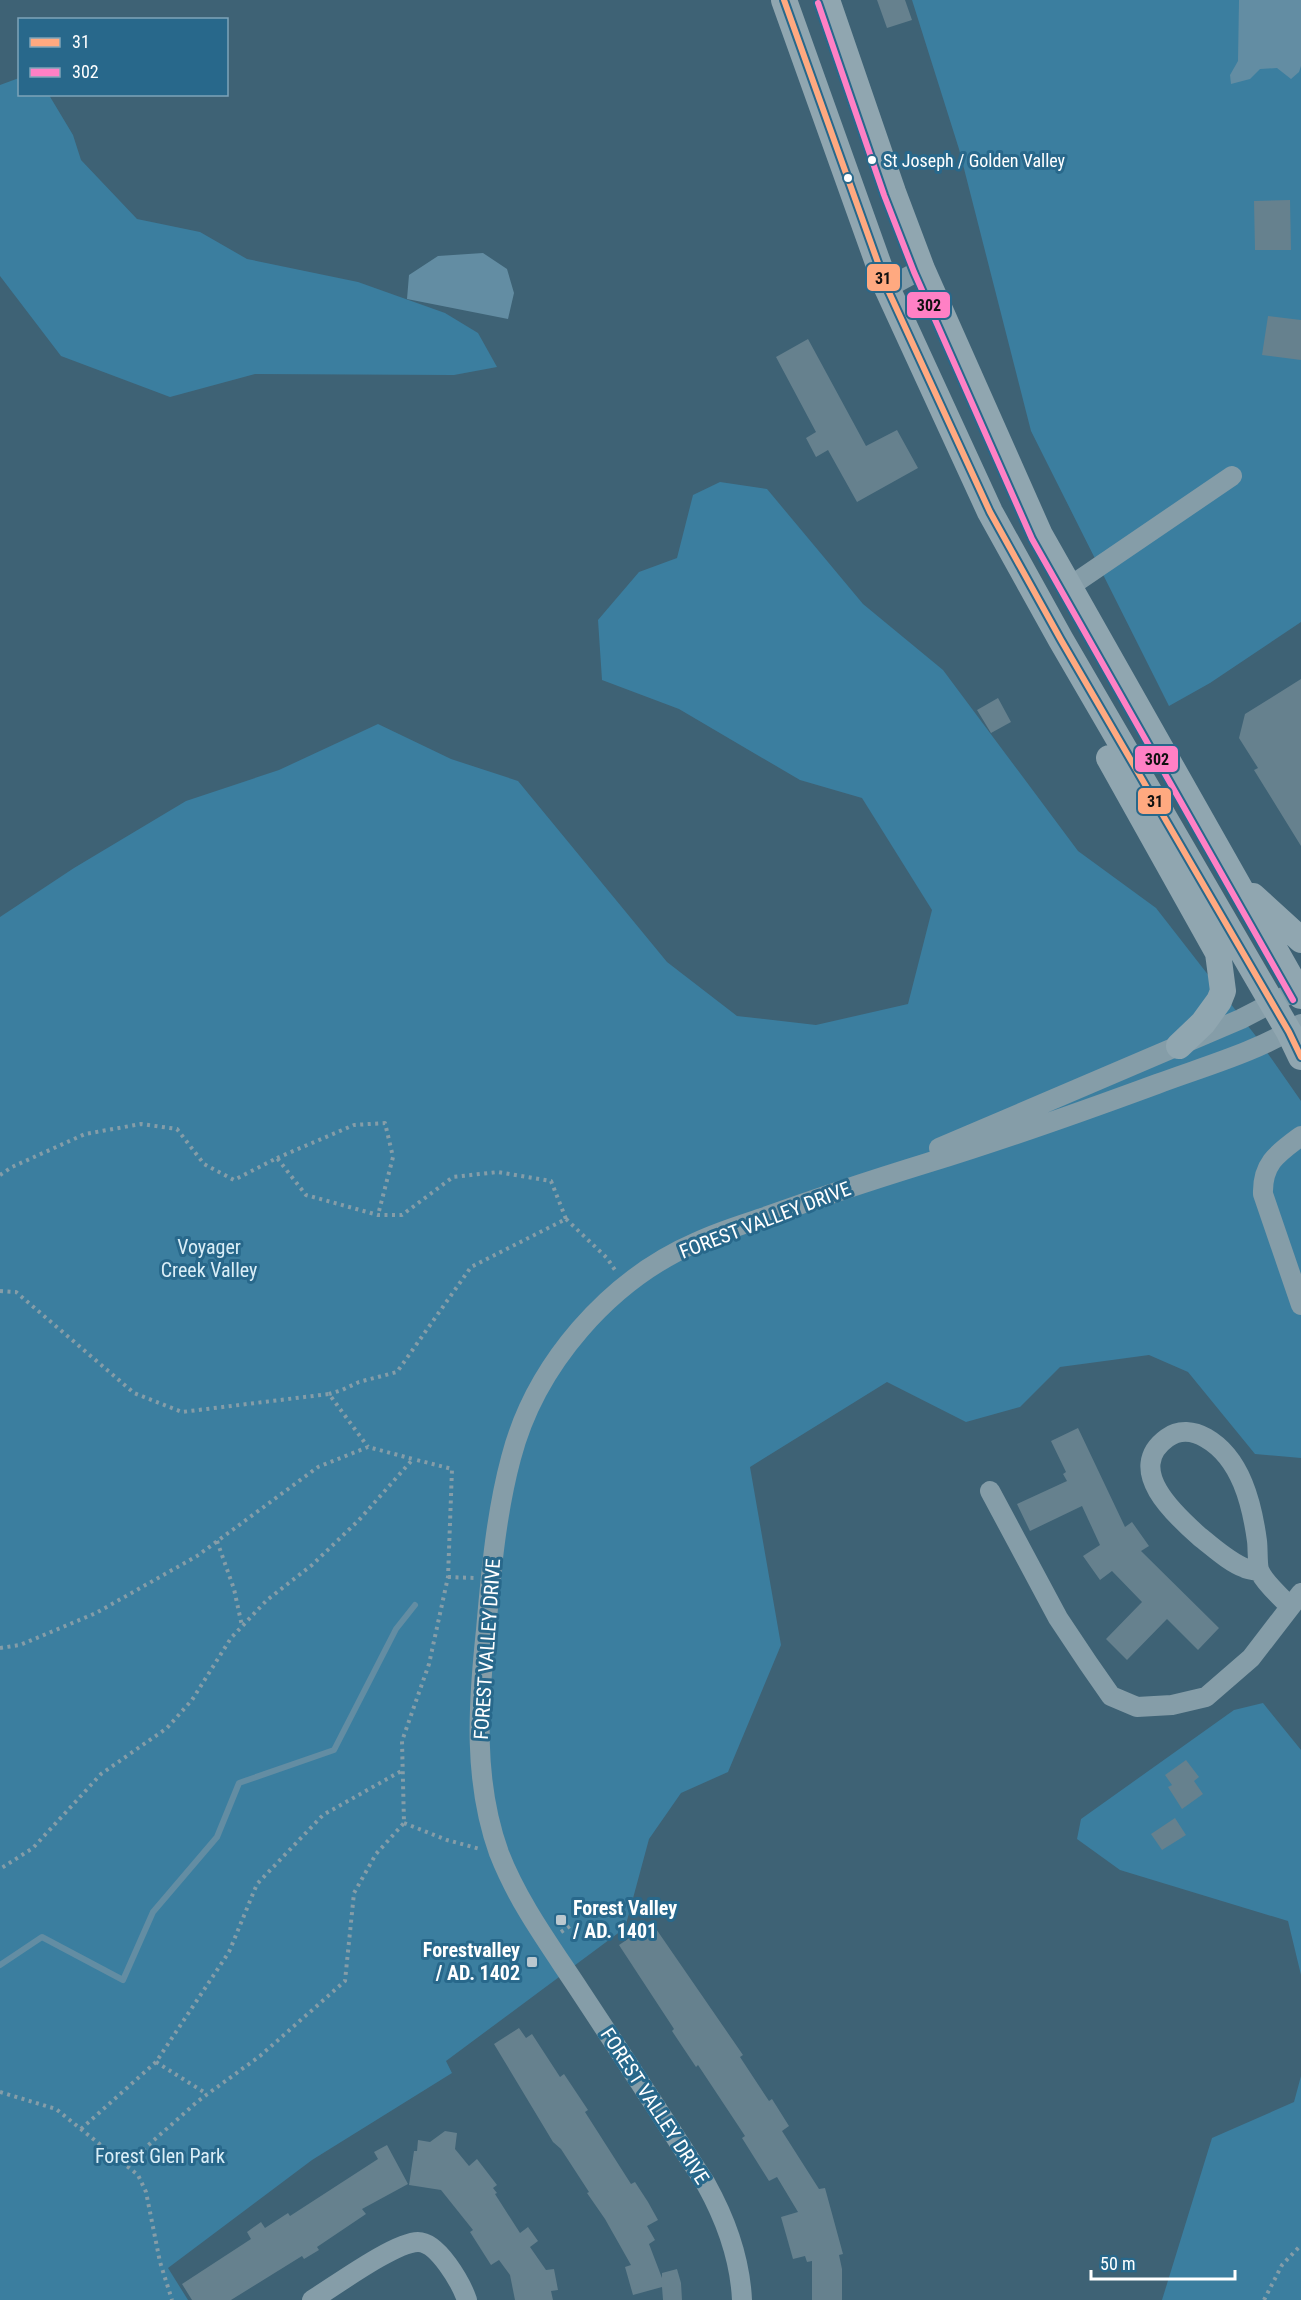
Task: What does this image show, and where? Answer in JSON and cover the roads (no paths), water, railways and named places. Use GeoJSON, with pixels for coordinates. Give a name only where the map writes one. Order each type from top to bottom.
{"type":"FeatureCollection","features":[{"type":"Feature","properties":{"kind":"main road"},"geometry":{"type":"LineString","coordinates":[[784,0],[887,288],[990,512],[1061,640],[1271,1003],[1295,1028],[1301,1057]]}},
{"type":"Feature","properties":{"kind":"main road"},"geometry":{"type":"LineString","coordinates":[[827,0],[922,269],[1040,535],[1231,875],[1300,991]]}},
{"type":"Feature","properties":{"kind":"main road"},"geometry":{"type":"LineString","coordinates":[[990,512],[988,515],[998,558],[1218,953],[1223,991],[1219,1002],[1203,1023],[1179,1046]]}},
{"type":"Feature","properties":{"kind":"main road"},"geometry":{"type":"LineString","coordinates":[[1231,875],[1301,940]]}},
{"type":"Feature","properties":{"kind":"street"},"geometry":{"type":"LineString","coordinates":[[887,288],[922,269]]}},
{"type":"Feature","properties":{"kind":"street"},"geometry":{"type":"LineString","coordinates":[[1069,587],[1232,476]]}},
{"type":"Feature","properties":{"kind":"street","name":"FOREST VALLEY DRIVE"},"geometry":{"type":"LineString","coordinates":[[883,1176],[961,1138],[1179,1046],[1300,991]]}},
{"type":"Feature","properties":{"kind":"street","name":"FOREST VALLEY DRIVE"},"geometry":{"type":"LineString","coordinates":[[742,2300],[738,2265],[721,2210],[526,1912],[500,1854],[486,1801],[479,1743],[479,1696],[501,1500],[512,1454],[523,1422],[538,1392],[564,1350],[593,1315],[662,1260],[702,1239],[883,1176],[1071,1116],[1254,1048],[1295,1028]]}},
{"type":"Feature","properties":{"kind":"street"},"geometry":{"type":"LineString","coordinates":[[1301,1136],[1275,1157],[1267,1168],[1263,1179],[1263,1194],[1301,1305]]}},
{"type":"Feature","properties":{"kind":"street"},"geometry":{"type":"LineString","coordinates":[[990,1491],[1059,1618],[1088,1663],[1111,1696],[1137,1707],[1172,1705],[1206,1697],[1251,1658],[1295,1600],[1258,1571],[1245,1568],[1212,1547],[1161,1499],[1154,1485],[1151,1469],[1152,1456],[1158,1444],[1171,1435],[1183,1432],[1199,1434],[1219,1448],[1236,1467],[1253,1521],[1258,1548],[1258,1571]]}},
{"type":"Feature","properties":{"kind":"street"},"geometry":{"type":"LineString","coordinates":[[312,2300],[398,2246],[420,2241],[437,2250],[464,2291],[467,2300]]}},
{"type":"Feature","properties":{"kind":"waterway"},"geometry":{"type":"LineString","coordinates":[[0,1965],[42,1937],[123,1980],[153,1912],[217,1837],[239,1783],[334,1750],[396,1629],[415,1605]]}},
{"type":"Feature","properties":{"kind":"place","name":"St Joseph / Golden Valley"},"geometry":{"type":"Point","coordinates":[872,160]}},
{"type":"Feature","properties":{"kind":"place","name":"Forest Valley / AD. 1401"},"geometry":{"type":"Point","coordinates":[561,1920]}},
{"type":"Feature","properties":{"kind":"place","name":"Forestvalley / AD. 1402"},"geometry":{"type":"Point","coordinates":[532,1962]}},
{"type":"Feature","properties":{"kind":"park label","name":"Voyager Creek Valley"},"geometry":{"type":"Point","coordinates":[209,1258]}},
{"type":"Feature","properties":{"kind":"park label","name":"Forest Glen Park"},"geometry":{"type":"Point","coordinates":[160,2156]}}]}
